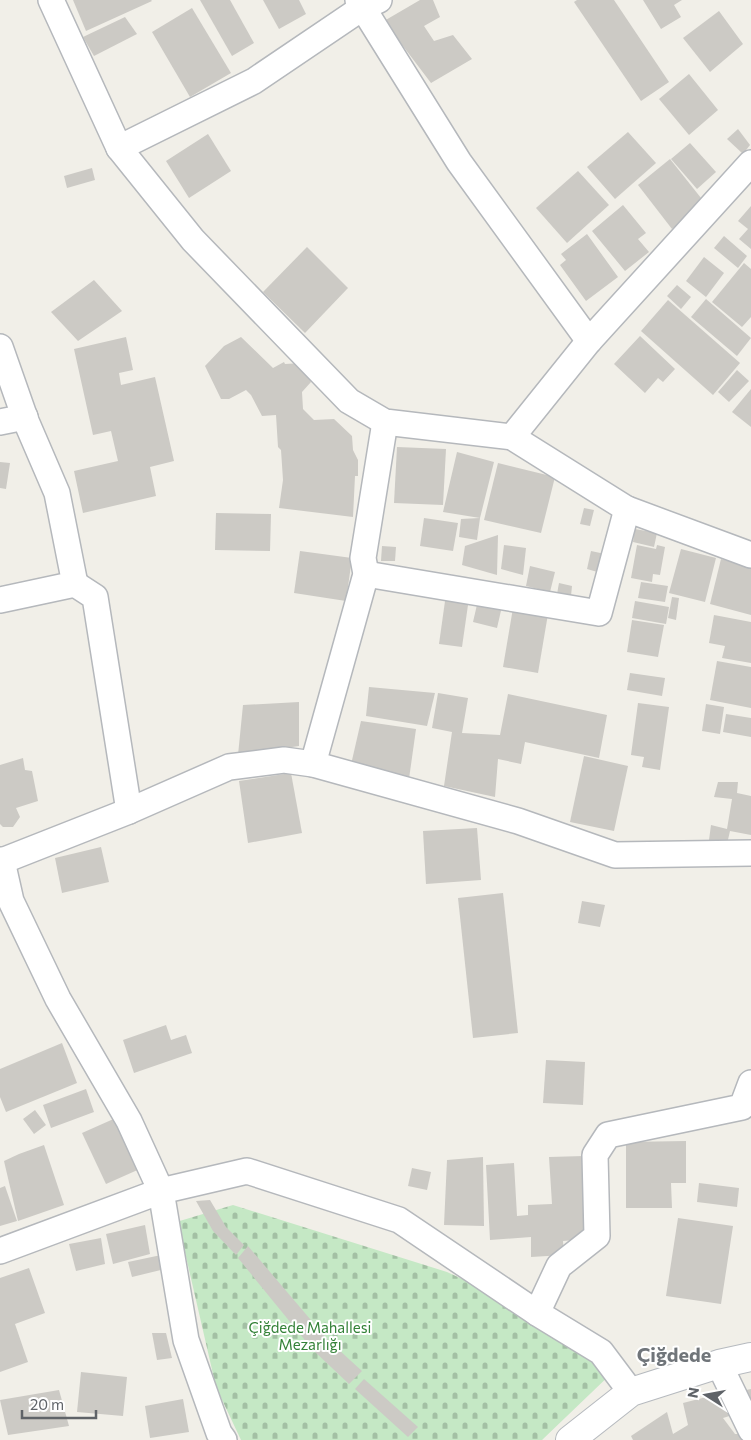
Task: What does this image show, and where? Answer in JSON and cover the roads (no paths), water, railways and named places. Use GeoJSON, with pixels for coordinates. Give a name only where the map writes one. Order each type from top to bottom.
{"type":"FeatureCollection","features":[{"type":"Feature","properties":{"kind":"street"},"geometry":{"type":"LineString","coordinates":[[51,0],[118,148],[193,240],[349,401],[384,422],[512,437],[627,509],[751,555]]}},
{"type":"Feature","properties":{"kind":"street"},"geometry":{"type":"LineString","coordinates":[[118,148],[254,81],[366,3],[459,162],[590,342]]}},
{"type":"Feature","properties":{"kind":"street"},"geometry":{"type":"LineString","coordinates":[[512,437],[590,342],[751,163]]}},
{"type":"Feature","properties":{"kind":"street"},"geometry":{"type":"LineString","coordinates":[[0,347],[25,417],[57,493],[75,584]]}},
{"type":"Feature","properties":{"kind":"street"},"geometry":{"type":"LineString","coordinates":[[0,422],[25,417]]}},
{"type":"Feature","properties":{"kind":"street"},"geometry":{"type":"LineString","coordinates":[[314,764],[366,574],[364,558],[384,422]]}},
{"type":"Feature","properties":{"kind":"street"},"geometry":{"type":"LineString","coordinates":[[366,574],[599,613],[627,509]]}},
{"type":"Feature","properties":{"kind":"street"},"geometry":{"type":"LineString","coordinates":[[0,600],[75,584],[95,597],[129,811]]}},
{"type":"Feature","properties":{"kind":"street"},"geometry":{"type":"LineString","coordinates":[[224,1440],[219,1433],[186,1340],[161,1191],[129,1121],[5,903],[1,860],[129,811],[229,767],[284,760],[314,764],[518,820],[615,855],[751,853]]}},
{"type":"Feature","properties":{"kind":"street"},"geometry":{"type":"LineString","coordinates":[[537,1313],[559,1266],[597,1236],[595,1155],[608,1135],[742,1107],[751,1082]]}},
{"type":"Feature","properties":{"kind":"street"},"geometry":{"type":"LineString","coordinates":[[0,1251],[161,1191],[247,1171],[399,1220],[537,1313],[601,1352],[631,1392]]}},
{"type":"Feature","properties":{"kind":"street"},"geometry":{"type":"LineString","coordinates":[[570,1440],[631,1392],[719,1364],[751,1357]]}},
{"type":"Feature","properties":{"kind":"street"},"geometry":{"type":"LineString","coordinates":[[719,1364],[751,1430]]}},
{"type":"Feature","properties":{"kind":"district","name":"Çiğdede"},"geometry":{"type":"Point","coordinates":[674,1355]}},
{"type":"Feature","properties":{"kind":"park label","name":"Çiğdede Mahallesi Mezarlığı"},"geometry":{"type":"Point","coordinates":[310,1336]}}]}
